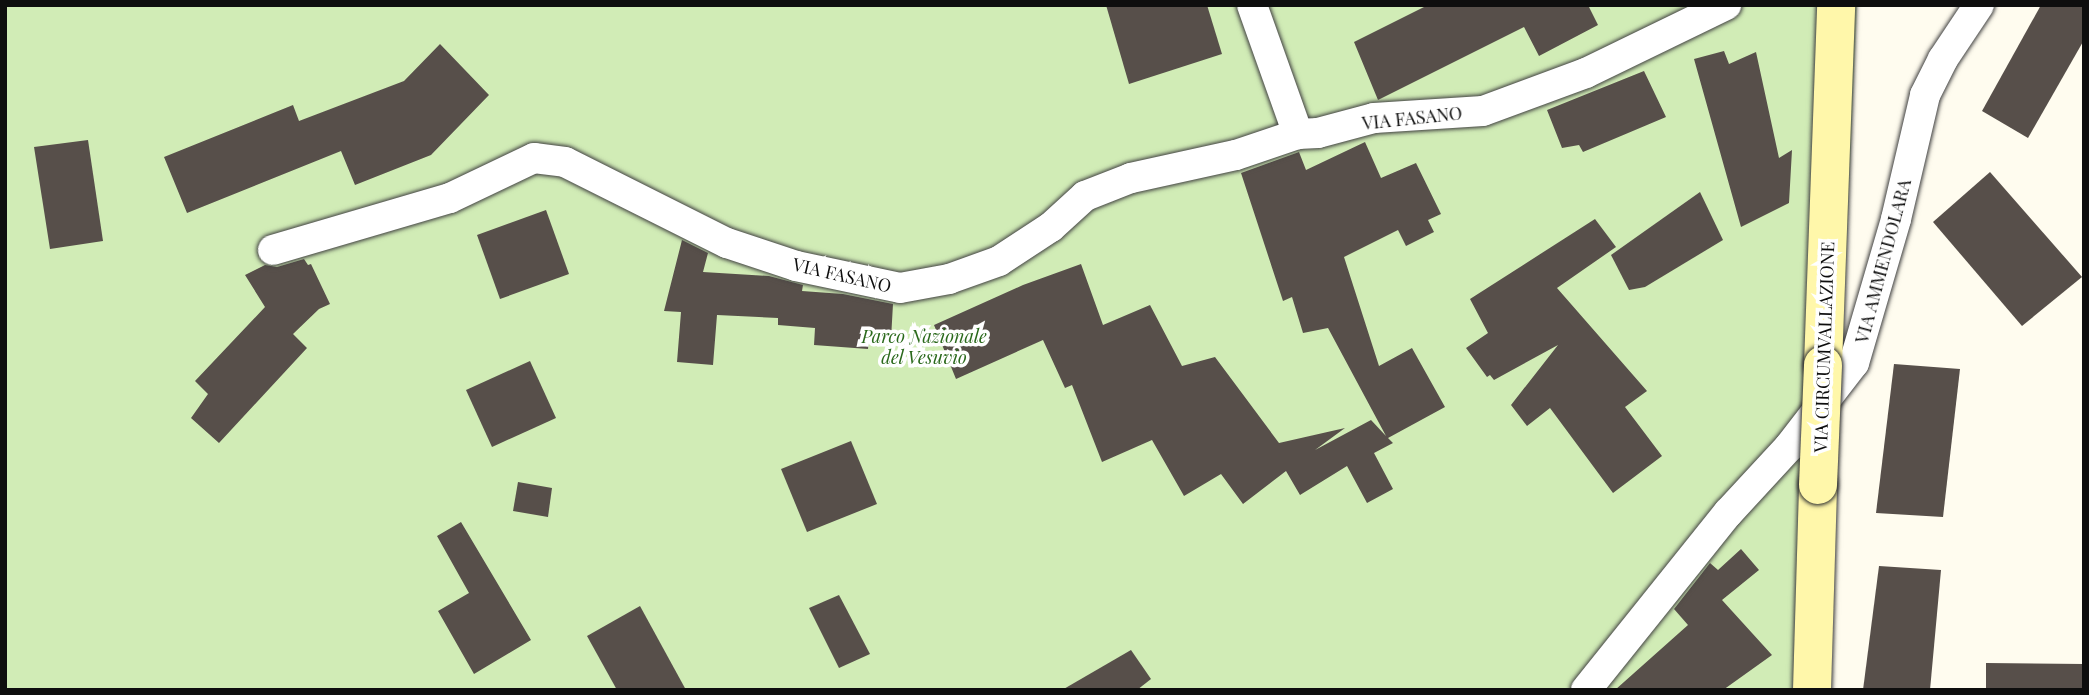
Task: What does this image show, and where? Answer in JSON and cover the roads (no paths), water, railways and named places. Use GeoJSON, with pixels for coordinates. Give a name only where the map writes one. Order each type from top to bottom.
{"type":"FeatureCollection","features":[{"type":"Feature","properties":{"kind":"main road","name":"VIA CIRCUMVALLAZIONE"},"geometry":{"type":"LineString","coordinates":[[1812,690],[1836,5]]}},
{"type":"Feature","properties":{"kind":"street"},"geometry":{"type":"LineString","coordinates":[[1252,5],[1298,134]]}},
{"type":"Feature","properties":{"kind":"street","name":"VIA FASANO"},"geometry":{"type":"LineString","coordinates":[[273,250],[450,198],[534,158],[565,162],[727,243],[796,266],[900,288],[949,279],[999,261],[1051,227],[1085,195],[1131,178],[1236,155],[1298,134],[1318,133],[1374,118],[1483,111],[1587,73],[1726,5]]}},
{"type":"Feature","properties":{"kind":"street","name":"VIA AMMENDOLARA"},"geometry":{"type":"LineString","coordinates":[[1586,690],[1728,513],[1789,447],[1854,363],[1893,232],[1925,95],[1943,59],[1979,5]]}},
{"type":"Feature","properties":{"kind":"park label","name":"Parco Nazionale del Vesuvio"},"geometry":{"type":"Point","coordinates":[924,347]}}]}
